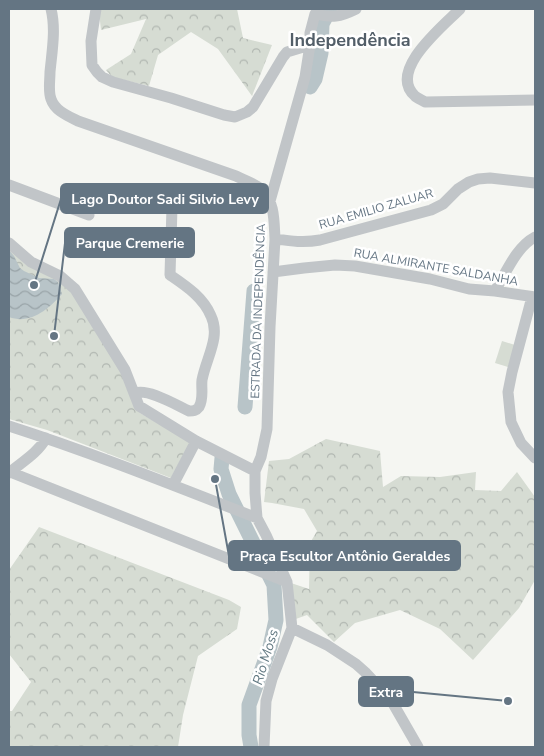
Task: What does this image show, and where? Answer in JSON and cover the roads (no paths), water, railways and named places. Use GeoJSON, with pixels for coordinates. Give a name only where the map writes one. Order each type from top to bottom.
{"type":"FeatureCollection","features":[{"type":"Feature","properties":{"kind":"street"},"geometry":{"type":"LineString","coordinates":[[51,9],[53,35],[49,86],[51,100],[57,108],[65,115],[78,121],[236,176],[263,190],[270,201]]}},
{"type":"Feature","properties":{"kind":"street"},"geometry":{"type":"LineString","coordinates":[[96,9],[90,41],[92,65],[102,77],[113,82],[235,117],[253,107],[287,52],[310,45]]}},
{"type":"Feature","properties":{"kind":"street"},"geometry":{"type":"LineString","coordinates":[[270,201],[305,77],[310,33],[316,11],[329,17],[348,13],[356,9]]}},
{"type":"Feature","properties":{"kind":"street"},"geometry":{"type":"LineString","coordinates":[[460,9],[429,39],[413,60],[407,74],[407,80],[414,96],[425,102],[535,100]]}},
{"type":"Feature","properties":{"kind":"street","name":"RUA EMILIO ZALUAR"},"geometry":{"type":"LineString","coordinates":[[274,239],[292,242],[320,240],[432,210],[443,204],[458,189],[478,179],[490,178],[535,183]]}},
{"type":"Feature","properties":{"kind":"street"},"geometry":{"type":"LineString","coordinates":[[9,184],[89,215]]}},
{"type":"Feature","properties":{"kind":"street","name":"ESTRADA DA INDEPENDÊNCIA"},"geometry":{"type":"LineString","coordinates":[[264,747],[266,701],[272,679],[292,628],[287,582],[257,518],[255,494],[255,471],[261,457],[269,411],[274,239],[274,219],[270,201]]}},
{"type":"Feature","properties":{"kind":"street"},"geometry":{"type":"LineString","coordinates":[[134,393],[146,392],[194,411],[201,402],[202,380],[215,330],[211,315],[199,297],[170,275],[172,207]]}},
{"type":"Feature","properties":{"kind":"street"},"geometry":{"type":"LineString","coordinates":[[495,291],[516,255],[525,244],[535,237]]}},
{"type":"Feature","properties":{"kind":"street"},"geometry":{"type":"LineString","coordinates":[[9,243],[30,262],[60,276],[75,289],[125,370],[139,406],[196,441],[255,471]]}},
{"type":"Feature","properties":{"kind":"street","name":"RUA ALMIRANTE SALDANHA"},"geometry":{"type":"LineString","coordinates":[[273,272],[327,266],[355,266],[470,289],[534,297]]}},
{"type":"Feature","properties":{"kind":"street"},"geometry":{"type":"LineString","coordinates":[[534,297],[514,364],[508,392],[511,422],[521,443],[535,458]]}},
{"type":"Feature","properties":{"kind":"street"},"geometry":{"type":"LineString","coordinates":[[9,426],[173,484],[257,518]]}},
{"type":"Feature","properties":{"kind":"street"},"geometry":{"type":"LineString","coordinates":[[9,472],[38,449],[46,438]]}},
{"type":"Feature","properties":{"kind":"street"},"geometry":{"type":"LineString","coordinates":[[173,484],[196,441]]}},
{"type":"Feature","properties":{"kind":"street"},"geometry":{"type":"LineString","coordinates":[[9,472],[287,582]]}},
{"type":"Feature","properties":{"kind":"street"},"geometry":{"type":"LineString","coordinates":[[292,628],[327,645],[365,672],[391,700],[418,747]]}},
{"type":"Feature","properties":{"kind":"water"},"geometry":{"type":"Polygon","coordinates":[[[9,250],[20,268],[24,271],[39,278],[54,279],[58,282],[62,294],[45,310],[32,317],[17,319],[9,317],[9,250]]]}},
{"type":"Feature","properties":{"kind":"waterway","name":"Rio Moss"},"geometry":{"type":"LineString","coordinates":[[310,87],[315,79],[321,53],[322,24],[330,9]]}},
{"type":"Feature","properties":{"kind":"waterway","name":"Rio Moss"},"geometry":{"type":"LineString","coordinates":[[245,407],[254,291]]}},
{"type":"Feature","properties":{"kind":"waterway","name":"Rio Moss"},"geometry":{"type":"LineString","coordinates":[[222,458],[221,469],[229,494],[274,585],[276,620],[270,647],[249,705],[251,747]]}},
{"type":"Feature","properties":{"kind":"place","name":"Lago Doutor Sadi Silvio Levy"},"geometry":{"type":"Point","coordinates":[34,285]}},
{"type":"Feature","properties":{"kind":"place","name":"Parque Cremerie"},"geometry":{"type":"Point","coordinates":[54,336]}},
{"type":"Feature","properties":{"kind":"place","name":"Praça Escultor Antônio Geraldes"},"geometry":{"type":"Point","coordinates":[215,479]}},
{"type":"Feature","properties":{"kind":"place","name":"Extra"},"geometry":{"type":"Point","coordinates":[508,701]}},
{"type":"Feature","properties":{"kind":"district","name":"Independência"},"geometry":{"type":"Point","coordinates":[350,40]}}]}
